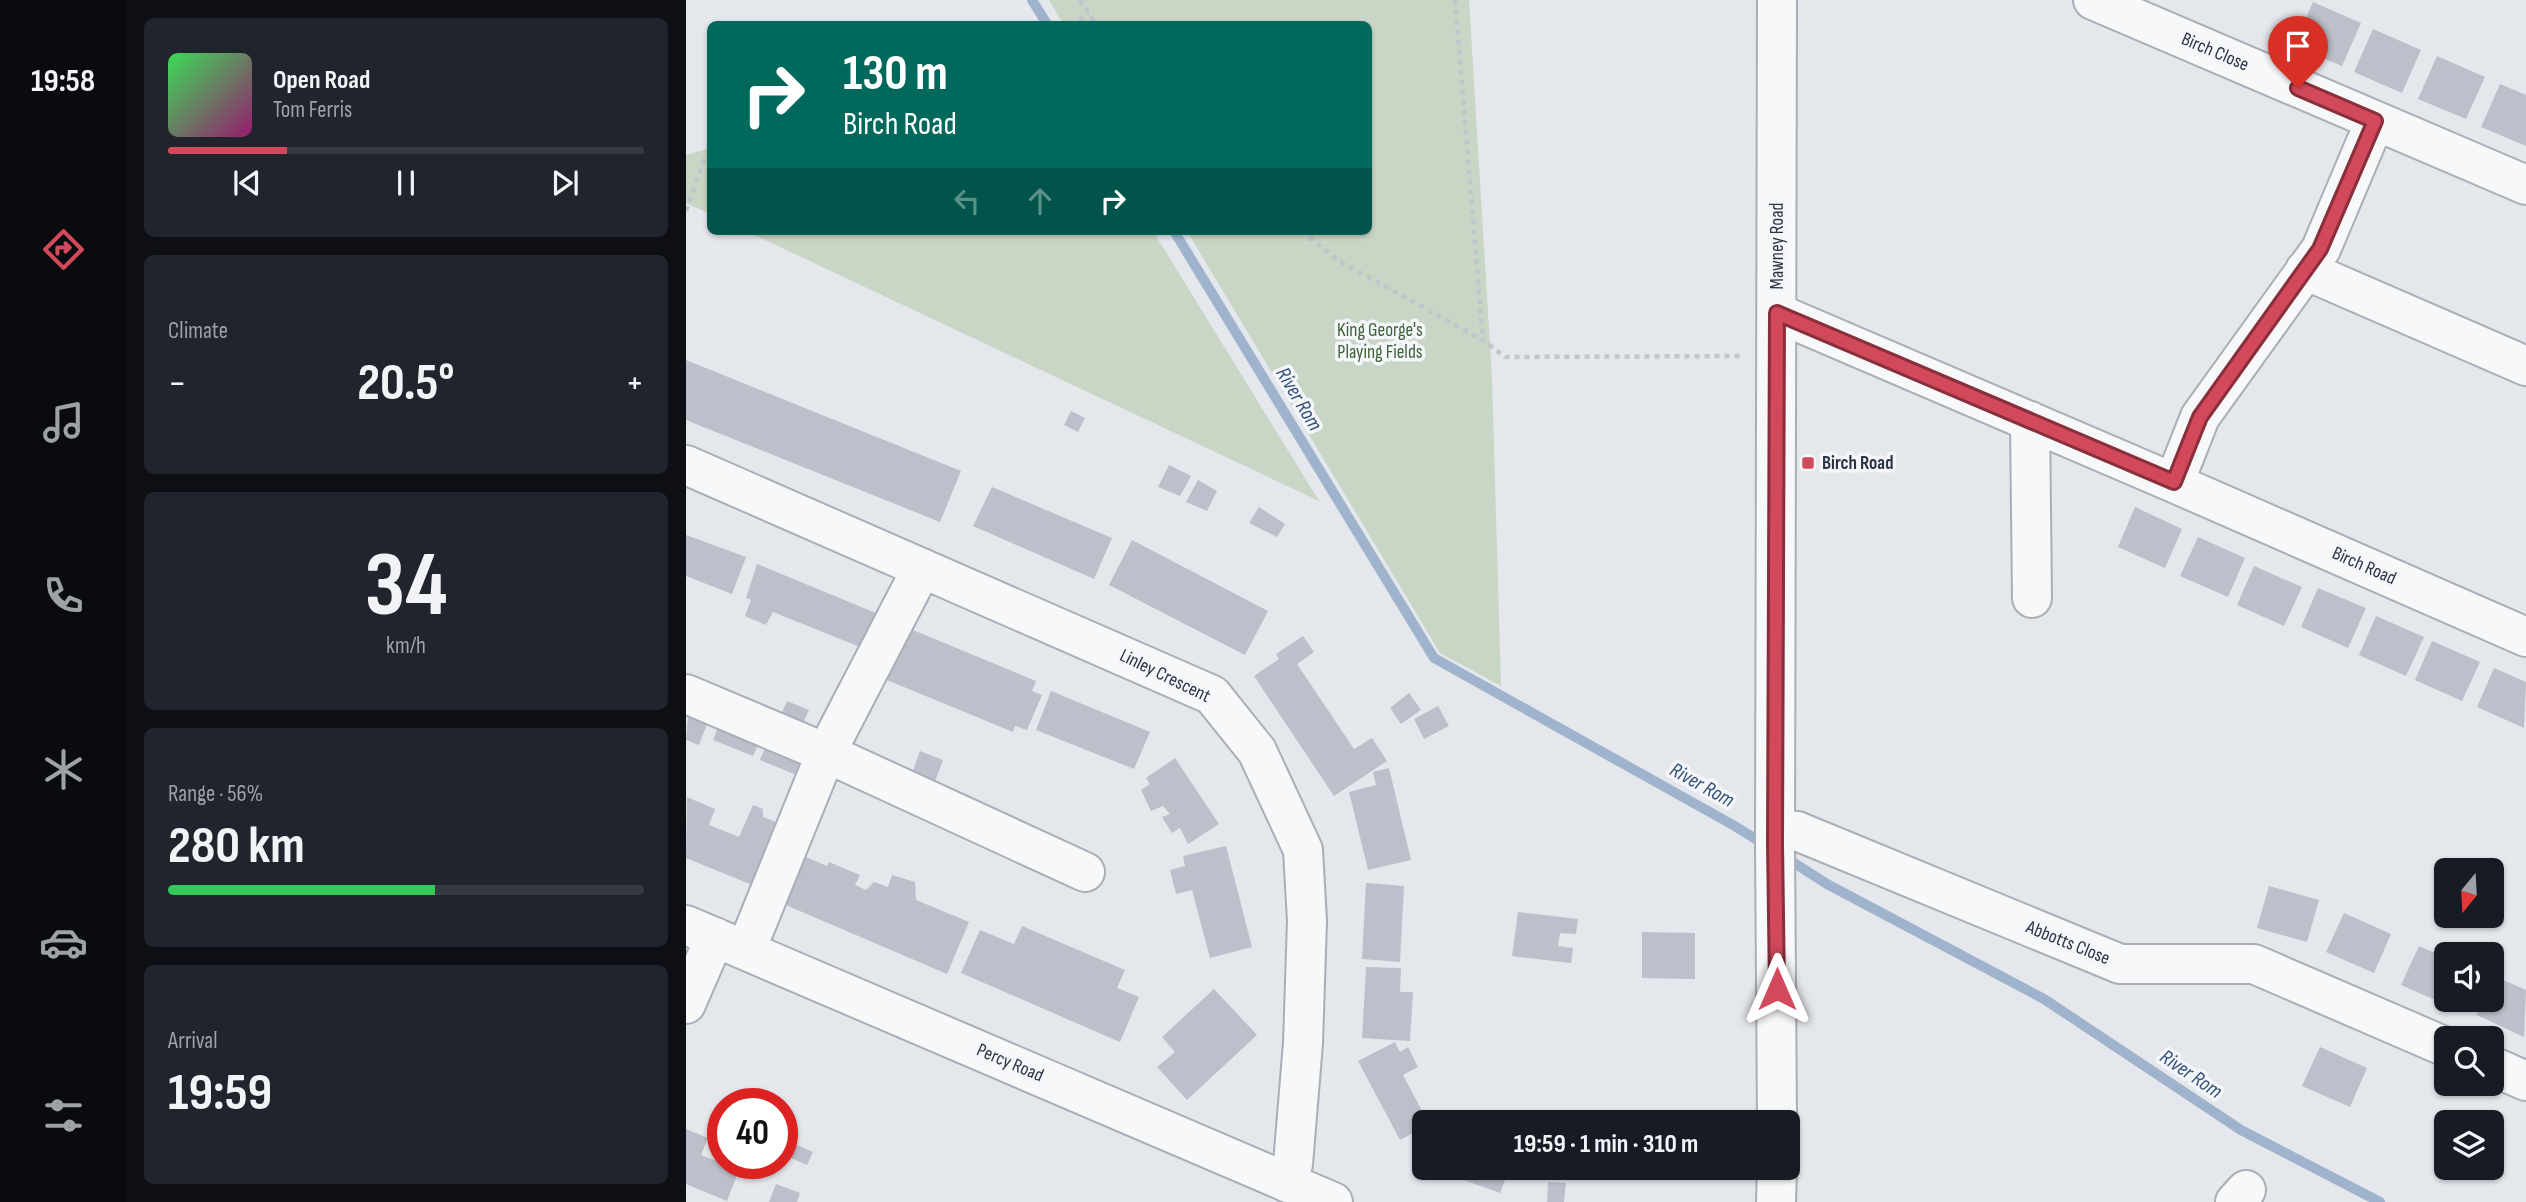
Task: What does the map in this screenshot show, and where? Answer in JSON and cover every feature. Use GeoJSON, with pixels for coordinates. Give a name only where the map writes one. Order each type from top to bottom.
{"type":"FeatureCollection","features":[{"type":"Feature","properties":{"kind":"street","name":"Mawney Road"},"geometry":{"type":"LineString","coordinates":[[1777,0],[1777,1110]]}},
{"type":"Feature","properties":{"kind":"street","name":"Birch Close"},"geometry":{"type":"LineString","coordinates":[[2093,0],[2526,185]]}},
{"type":"Feature","properties":{"kind":"street"},"geometry":{"type":"LineString","coordinates":[[2174,482],[2200,417],[2320,249],[2375,121]]}},
{"type":"Feature","properties":{"kind":"street"},"geometry":{"type":"LineString","coordinates":[[2305,270],[2526,366]]}},
{"type":"Feature","properties":{"kind":"street","name":"Birch Road"},"geometry":{"type":"LineString","coordinates":[[1777,313],[2174,482],[2526,637]]}},
{"type":"Feature","properties":{"kind":"street"},"geometry":{"type":"LineString","coordinates":[[2030,421],[2032,598]]}},
{"type":"Feature","properties":{"kind":"street","name":"Linley Crescent"},"geometry":{"type":"LineString","coordinates":[[686,465],[1212,695],[1257,751],[1303,850],[1307,921],[1303,1043],[1293,1164],[1288,1184]]}},
{"type":"Feature","properties":{"kind":"street"},"geometry":{"type":"LineString","coordinates":[[686,1004],[716,937],[826,753],[922,568]]}},
{"type":"Feature","properties":{"kind":"street"},"geometry":{"type":"LineString","coordinates":[[686,694],[826,753],[1085,872]]}},
{"type":"Feature","properties":{"kind":"street","name":"Abbotts Close"},"geometry":{"type":"LineString","coordinates":[[1775,836],[1797,831],[2120,964],[2253,964],[2434,1042]]}},
{"type":"Feature","properties":{"kind":"street","name":"Percy Road"},"geometry":{"type":"LineString","coordinates":[[716,937],[1333,1202]]}},
{"type":"Feature","properties":{"kind":"street"},"geometry":{"type":"LineString","coordinates":[[2504,1071],[2526,1081]]}},
{"type":"Feature","properties":{"kind":"street"},"geometry":{"type":"LineString","coordinates":[[1776,1202],[1777,1180]]}},
{"type":"Feature","properties":{"kind":"path"},"geometry":{"type":"LineString","coordinates":[[1080,0],[1094,21]]}},
{"type":"Feature","properties":{"kind":"path"},"geometry":{"type":"LineString","coordinates":[[1455,0],[1483,340]]}},
{"type":"Feature","properties":{"kind":"path"},"geometry":{"type":"LineString","coordinates":[[1078,21],[1089,15]]}},
{"type":"Feature","properties":{"kind":"path"},"geometry":{"type":"LineString","coordinates":[[686,211],[704,160],[707,159]]}},
{"type":"Feature","properties":{"kind":"path"},"geometry":{"type":"LineString","coordinates":[[1306,235],[1339,261],[1483,340],[1505,357],[1753,356]]}},
{"type":"Feature","properties":{"kind":"green space","name":"King George's Playing Fields"},"geometry":{"type":"Polygon","coordinates":[[[1049,0],[1469,0],[1492,379],[1501,686],[1440,653],[1189,235],[1372,235],[1372,21],[1061,21],[1049,0]]]}},
{"type":"Feature","properties":{"kind":"green space"},"geometry":{"type":"Polygon","coordinates":[[[707,149],[707,213],[686,203],[686,155],[707,149]]]}},
{"type":"Feature","properties":{"kind":"green space"},"geometry":{"type":"Polygon","coordinates":[[[754,235],[1155,235],[1319,501],[754,235]]]}},
{"type":"Feature","properties":{"kind":"building"},"geometry":{"type":"Polygon","coordinates":[[[2313,2],[2361,23],[2342,66],[2294,46],[2313,2]]]}},
{"type":"Feature","properties":{"kind":"building"},"geometry":{"type":"Polygon","coordinates":[[[2373,29],[2421,50],[2402,93],[2354,72],[2373,29]]]}},
{"type":"Feature","properties":{"kind":"building"},"geometry":{"type":"Polygon","coordinates":[[[2437,56],[2485,77],[2466,119],[2418,99],[2437,56]]]}},
{"type":"Feature","properties":{"kind":"building"},"geometry":{"type":"Polygon","coordinates":[[[2500,84],[2526,95],[2526,146],[2481,127],[2500,84]]]}},
{"type":"Feature","properties":{"kind":"building"},"geometry":{"type":"Polygon","coordinates":[[[686,360],[961,471],[940,522],[686,420],[686,360]]]}},
{"type":"Feature","properties":{"kind":"building"},"geometry":{"type":"Polygon","coordinates":[[[1071,411],[1085,418],[1078,432],[1064,425],[1071,411]]]}},
{"type":"Feature","properties":{"kind":"building"},"geometry":{"type":"Polygon","coordinates":[[[1169,465],[1191,476],[1180,496],[1158,487],[1169,465]]]}},
{"type":"Feature","properties":{"kind":"building"},"geometry":{"type":"Polygon","coordinates":[[[1198,480],[1217,491],[1207,511],[1186,502],[1198,480]]]}},
{"type":"Feature","properties":{"kind":"building"},"geometry":{"type":"Polygon","coordinates":[[[992,487],[1112,538],[1094,579],[973,526],[992,487]]]}},
{"type":"Feature","properties":{"kind":"building"},"geometry":{"type":"Polygon","coordinates":[[[1259,507],[1285,524],[1277,537],[1249,523],[1259,507]]]}},
{"type":"Feature","properties":{"kind":"building"},"geometry":{"type":"Polygon","coordinates":[[[2135,507],[2182,529],[2165,568],[2118,547],[2135,507]]]}},
{"type":"Feature","properties":{"kind":"building"},"geometry":{"type":"Polygon","coordinates":[[[686,535],[746,557],[732,594],[686,576],[686,535]]]}},
{"type":"Feature","properties":{"kind":"building"},"geometry":{"type":"Polygon","coordinates":[[[2198,537],[2245,558],[2228,597],[2180,576],[2198,537]]]}},
{"type":"Feature","properties":{"kind":"building"},"geometry":{"type":"Polygon","coordinates":[[[1132,540],[1268,611],[1245,655],[1109,585],[1132,540]]]}},
{"type":"Feature","properties":{"kind":"building"},"geometry":{"type":"Polygon","coordinates":[[[757,564],[883,616],[870,651],[773,612],[766,625],[745,616],[751,600],[746,598],[757,564]]]}},
{"type":"Feature","properties":{"kind":"building"},"geometry":{"type":"Polygon","coordinates":[[[2254,566],[2302,587],[2284,626],[2237,605],[2254,566]]]}},
{"type":"Feature","properties":{"kind":"building"},"geometry":{"type":"Polygon","coordinates":[[[2318,588],[2366,608],[2348,648],[2301,627],[2318,588]]]}},
{"type":"Feature","properties":{"kind":"building"},"geometry":{"type":"Polygon","coordinates":[[[2376,616],[2424,637],[2406,676],[2359,655],[2376,616]]]}},
{"type":"Feature","properties":{"kind":"building"},"geometry":{"type":"Polygon","coordinates":[[[908,628],[1036,681],[1032,691],[1042,695],[1027,730],[1015,726],[1013,732],[887,680],[908,628]]]}},
{"type":"Feature","properties":{"kind":"building"},"geometry":{"type":"Polygon","coordinates":[[[1303,636],[1314,652],[1297,664],[1354,749],[1372,738],[1387,761],[1334,796],[1254,676],[1279,659],[1276,654],[1303,636]]]}},
{"type":"Feature","properties":{"kind":"building"},"geometry":{"type":"Polygon","coordinates":[[[2432,641],[2480,662],[2462,701],[2415,680],[2432,641]]]}},
{"type":"Feature","properties":{"kind":"building"},"geometry":{"type":"Polygon","coordinates":[[[2494,668],[2526,682],[2524,728],[2477,707],[2494,668]]]}},
{"type":"Feature","properties":{"kind":"building"},"geometry":{"type":"Polygon","coordinates":[[[1051,691],[1150,732],[1134,769],[1036,730],[1051,691]]]}},
{"type":"Feature","properties":{"kind":"building"},"geometry":{"type":"Polygon","coordinates":[[[1409,693],[1421,710],[1401,724],[1390,708],[1409,693]]]}},
{"type":"Feature","properties":{"kind":"building"},"geometry":{"type":"Polygon","coordinates":[[[787,701],[809,710],[798,734],[777,724],[787,701]]]}},
{"type":"Feature","properties":{"kind":"building"},"geometry":{"type":"Polygon","coordinates":[[[1438,706],[1449,726],[1424,739],[1414,719],[1438,706]]]}},
{"type":"Feature","properties":{"kind":"building"},"geometry":{"type":"Polygon","coordinates":[[[688,717],[707,724],[699,745],[686,740],[688,717]]]}},
{"type":"Feature","properties":{"kind":"building"},"geometry":{"type":"Polygon","coordinates":[[[722,718],[762,736],[753,756],[713,740],[722,718]]]}},
{"type":"Feature","properties":{"kind":"building"},"geometry":{"type":"Polygon","coordinates":[[[768,740],[796,751],[804,778],[760,760],[768,740]]]}},
{"type":"Feature","properties":{"kind":"building"},"geometry":{"type":"Polygon","coordinates":[[[920,751],[943,760],[934,784],[911,776],[920,751]]]}},
{"type":"Feature","properties":{"kind":"building"},"geometry":{"type":"Polygon","coordinates":[[[1175,758],[1219,824],[1188,844],[1180,828],[1172,833],[1162,817],[1170,814],[1163,806],[1151,811],[1141,790],[1150,784],[1146,778],[1175,758]]]}},
{"type":"Feature","properties":{"kind":"building"},"geometry":{"type":"Polygon","coordinates":[[[1389,768],[1411,860],[1368,870],[1349,792],[1376,785],[1373,772],[1389,768]]]}},
{"type":"Feature","properties":{"kind":"building"},"geometry":{"type":"Polygon","coordinates":[[[687,797],[715,809],[709,825],[739,837],[753,805],[763,809],[763,817],[787,826],[762,889],[686,858],[687,797]]]}},
{"type":"Feature","properties":{"kind":"building"},"geometry":{"type":"Polygon","coordinates":[[[1226,846],[1252,947],[1210,958],[1192,890],[1176,894],[1170,870],[1185,866],[1183,856],[1226,846]]]}},
{"type":"Feature","properties":{"kind":"building"},"geometry":{"type":"Polygon","coordinates":[[[794,852],[827,866],[829,862],[860,875],[855,885],[866,890],[874,882],[888,887],[892,875],[915,882],[916,900],[969,922],[947,974],[774,900],[794,852]]]}},
{"type":"Feature","properties":{"kind":"building"},"geometry":{"type":"Polygon","coordinates":[[[1366,883],[1404,886],[1400,962],[1362,959],[1366,883]]]}},
{"type":"Feature","properties":{"kind":"building"},"geometry":{"type":"Polygon","coordinates":[[[2269,886],[2319,900],[2307,942],[2257,928],[2269,886]]]}},
{"type":"Feature","properties":{"kind":"building"},"geometry":{"type":"Polygon","coordinates":[[[1518,912],[1578,919],[1576,934],[1560,933],[1558,946],[1573,948],[1571,963],[1512,956],[1518,912]]]}},
{"type":"Feature","properties":{"kind":"building"},"geometry":{"type":"Polygon","coordinates":[[[2344,913],[2391,934],[2374,973],[2326,952],[2344,913]]]}},
{"type":"Feature","properties":{"kind":"building"},"geometry":{"type":"Polygon","coordinates":[[[1022,926],[1125,970],[1117,988],[1139,997],[1120,1042],[961,973],[980,930],[1014,944],[1022,926]]]}},
{"type":"Feature","properties":{"kind":"building"},"geometry":{"type":"Polygon","coordinates":[[[1642,932],[1695,933],[1695,979],[1642,978],[1642,932]]]}},
{"type":"Feature","properties":{"kind":"building"},"geometry":{"type":"Polygon","coordinates":[[[2419,946],[2434,953],[2434,999],[2401,985],[2419,946]]]}},
{"type":"Feature","properties":{"kind":"building"},"geometry":{"type":"Polygon","coordinates":[[[1366,967],[1401,968],[1400,992],[1413,992],[1410,1041],[1362,1038],[1366,967]]]}},
{"type":"Feature","properties":{"kind":"building"},"geometry":{"type":"Polygon","coordinates":[[[2504,980],[2526,990],[2524,1037],[2477,1015],[2478,1012],[2504,1012],[2504,980]]]}},
{"type":"Feature","properties":{"kind":"building"},"geometry":{"type":"Polygon","coordinates":[[[1214,989],[1257,1035],[1187,1100],[1157,1067],[1175,1052],[1162,1037],[1214,989]]]}},
{"type":"Feature","properties":{"kind":"building"},"geometry":{"type":"Polygon","coordinates":[[[1395,1042],[1400,1052],[1408,1047],[1418,1067],[1403,1075],[1422,1110],[1412,1110],[1412,1134],[1400,1140],[1358,1061],[1395,1042]]]}},
{"type":"Feature","properties":{"kind":"building"},"geometry":{"type":"Polygon","coordinates":[[[2320,1047],[2367,1068],[2350,1107],[2302,1086],[2320,1047]]]}},
{"type":"Feature","properties":{"kind":"building"},"geometry":{"type":"Polygon","coordinates":[[[686,1129],[707,1138],[701,1155],[707,1157],[707,1179],[736,1179],[727,1201],[686,1184],[686,1129]]]}},
{"type":"Feature","properties":{"kind":"building"},"geometry":{"type":"Polygon","coordinates":[[[798,1145],[813,1152],[807,1165],[798,1161],[798,1145]]]}},
{"type":"Feature","properties":{"kind":"building"},"geometry":{"type":"Polygon","coordinates":[[[1464,1180],[1505,1180],[1500,1193],[1464,1180]]]}},
{"type":"Feature","properties":{"kind":"building"},"geometry":{"type":"Polygon","coordinates":[[[1548,1182],[1566,1183],[1564,1202],[1547,1202],[1548,1182]]]}},
{"type":"Feature","properties":{"kind":"building"},"geometry":{"type":"Polygon","coordinates":[[[776,1184],[800,1193],[797,1202],[769,1202],[776,1184]]]}},
{"type":"Feature","properties":{"kind":"waterway","name":"River Rom"},"geometry":{"type":"LineString","coordinates":[[1032,0],[1045,21]]}},
{"type":"Feature","properties":{"kind":"waterway","name":"River Rom"},"geometry":{"type":"LineString","coordinates":[[1176,235],[1434,658],[1767,846]]}},
{"type":"Feature","properties":{"kind":"waterway","name":"River Rom"},"geometry":{"type":"LineString","coordinates":[[1783,856],[1827,884],[2044,999],[2241,1130],[2380,1202]]}},
{"type":"Feature","properties":{"kind":"place","name":"Birch Road"},"geometry":{"type":"Point","coordinates":[1808,463]}},
{"type":"Feature","properties":{"kind":"route"},"geometry":{"type":"LineString","coordinates":[[1777,989],[1777,313],[2174,482],[2200,417],[2320,249],[2375,121],[2298,88]]}}]}
